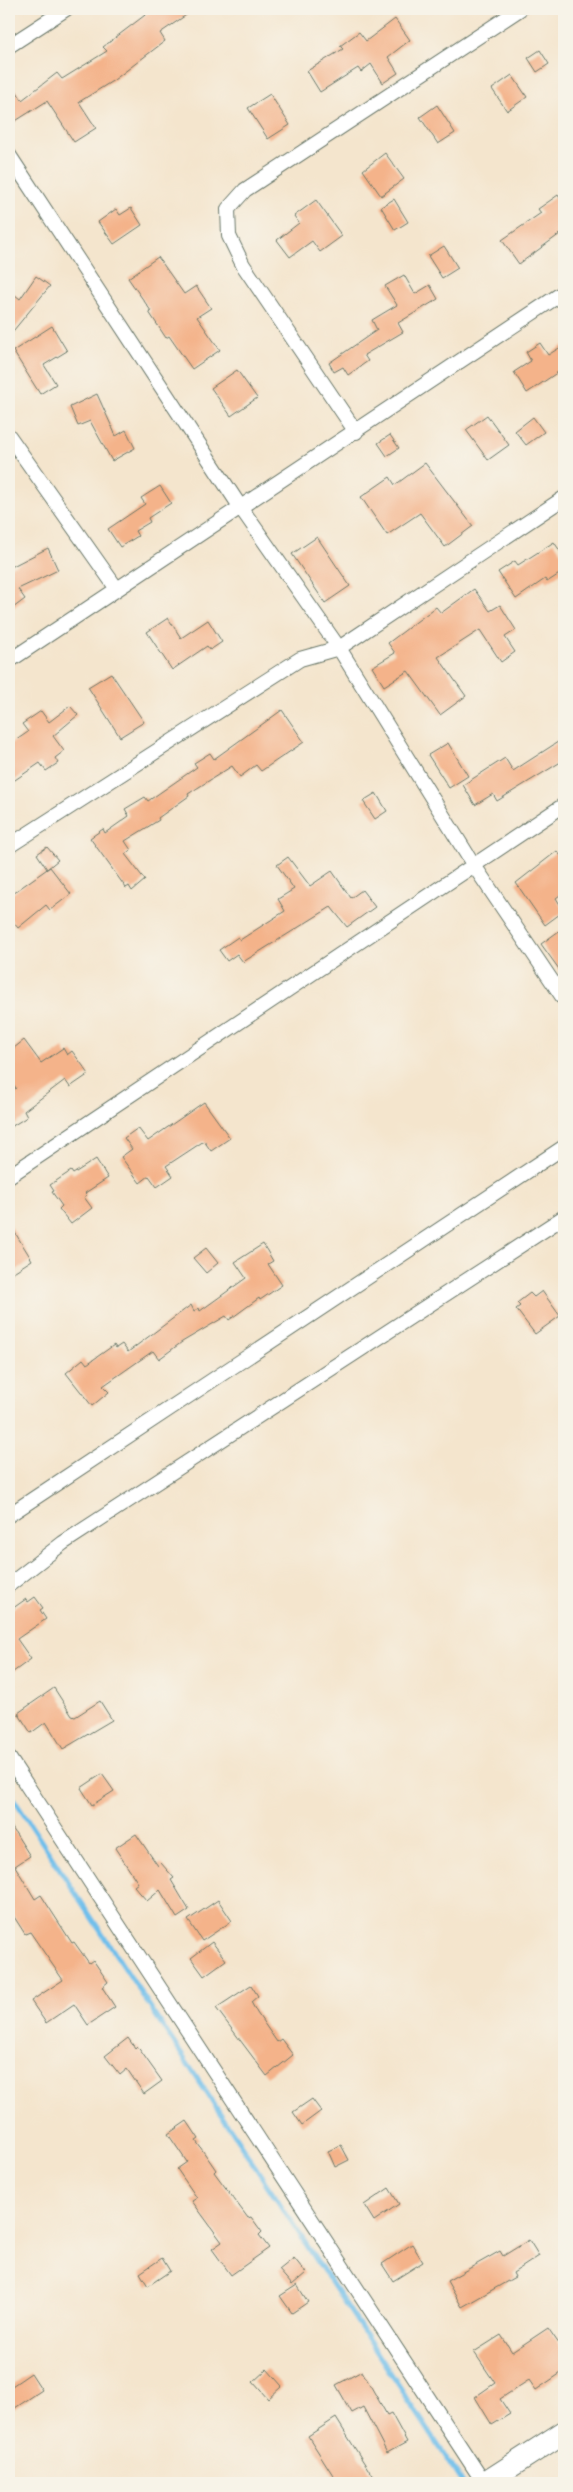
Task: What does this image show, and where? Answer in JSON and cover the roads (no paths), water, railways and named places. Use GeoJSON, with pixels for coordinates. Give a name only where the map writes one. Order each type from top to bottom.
{"type":"FeatureCollection","features":[{"type":"Feature","properties":{"kind":"main road"},"geometry":{"type":"LineString","coordinates":[[484,2483],[564,2432]]}},
{"type":"Feature","properties":{"kind":"street"},"geometry":{"type":"LineString","coordinates":[[9,46],[66,9]]}},
{"type":"Feature","properties":{"kind":"street"},"geometry":{"type":"LineString","coordinates":[[356,432],[243,265],[229,236],[228,209],[245,190],[520,9]]}},
{"type":"Feature","properties":{"kind":"street"},"geometry":{"type":"LineString","coordinates":[[9,155],[241,508],[339,648],[473,864],[564,999]]}},
{"type":"Feature","properties":{"kind":"street"},"geometry":{"type":"LineString","coordinates":[[9,661],[564,292]]}},
{"type":"Feature","properties":{"kind":"street"},"geometry":{"type":"LineString","coordinates":[[9,436],[117,589]]}},
{"type":"Feature","properties":{"kind":"street"},"geometry":{"type":"LineString","coordinates":[[9,846],[300,659],[339,648],[564,498]]}},
{"type":"Feature","properties":{"kind":"street"},"geometry":{"type":"LineString","coordinates":[[9,1176],[473,864],[564,805]]}},
{"type":"Feature","properties":{"kind":"street"},"geometry":{"type":"LineString","coordinates":[[9,1515],[564,1147]]}},
{"type":"Feature","properties":{"kind":"street"},"geometry":{"type":"LineString","coordinates":[[9,1584],[62,1543],[564,1218]]}},
{"type":"Feature","properties":{"kind":"street"},"geometry":{"type":"LineString","coordinates":[[9,1758],[484,2483]]}},
{"type":"Feature","properties":{"kind":"waterway"},"geometry":{"type":"LineString","coordinates":[[9,1792],[463,2483]]}}]}
